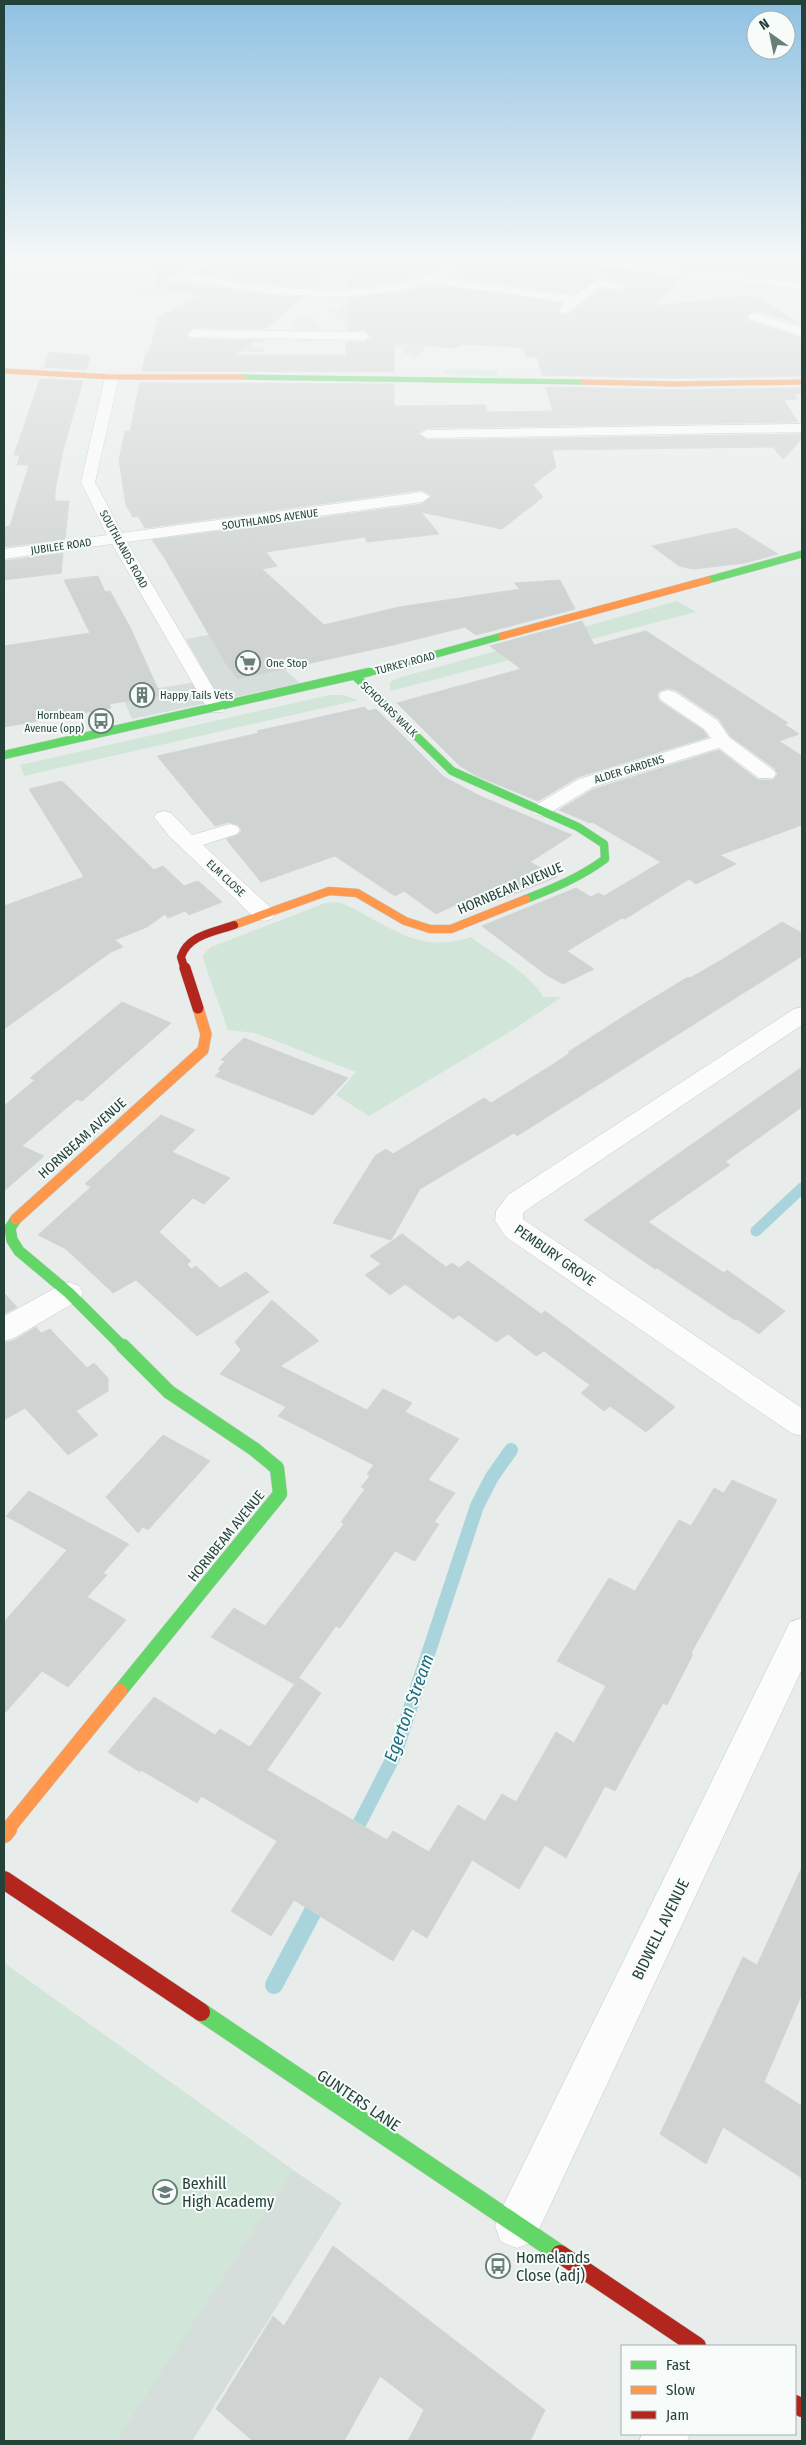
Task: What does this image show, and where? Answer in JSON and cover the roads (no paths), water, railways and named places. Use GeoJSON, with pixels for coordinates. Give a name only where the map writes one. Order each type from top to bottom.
{"type":"FeatureCollection","features":[{"type":"Feature","properties":{"kind":"street"},"geometry":{"type":"LineString","coordinates":[[36,373],[112,378],[400,378],[665,384],[802,382]]}},
{"type":"Feature","properties":{"kind":"street","name":"SOUTHLANDS ROAD"},"geometry":{"type":"LineString","coordinates":[[112,378],[88,482],[118,539],[216,708]]}},
{"type":"Feature","properties":{"kind":"street"},"geometry":{"type":"LineString","coordinates":[[427,434],[461,429],[802,428]]}},
{"type":"Feature","properties":{"kind":"street","name":"SOUTHLANDS AVENUE"},"geometry":{"type":"LineString","coordinates":[[118,539],[422,497]]}},
{"type":"Feature","properties":{"kind":"street","name":"JUBILEE ROAD"},"geometry":{"type":"LineString","coordinates":[[4,554],[118,539]]}},
{"type":"Feature","properties":{"kind":"street","name":"TURKEY ROAD"},"geometry":{"type":"LineString","coordinates":[[4,755],[354,676],[802,554]]}},
{"type":"Feature","properties":{"kind":"street","name":"SCHOLARS WALK"},"geometry":{"type":"LineString","coordinates":[[354,676],[422,741]]}},
{"type":"Feature","properties":{"kind":"street"},"geometry":{"type":"LineString","coordinates":[[668,696],[711,725],[722,741],[766,774]]}},
{"type":"Feature","properties":{"kind":"street","name":"HORNBEAM AVENUE"},"geometry":{"type":"LineString","coordinates":[[4,1834],[280,1494],[277,1468],[254,1449],[168,1392],[69,1293],[19,1251],[12,1240],[10,1228],[11,1211],[203,1050],[206,1034],[180,957],[182,949],[188,942],[329,891],[357,893],[405,920],[430,929],[451,928],[560,885],[596,866],[605,859],[606,850],[603,843],[579,827],[469,782],[452,771],[422,741]]}},
{"type":"Feature","properties":{"kind":"street","name":"ALDER GARDENS"},"geometry":{"type":"LineString","coordinates":[[541,810],[586,783],[722,741]]}},
{"type":"Feature","properties":{"kind":"street","name":"ELM CLOSE"},"geometry":{"type":"LineString","coordinates":[[164,817],[188,843],[264,914]]}},
{"type":"Feature","properties":{"kind":"street","name":"ELM CLOSE"},"geometry":{"type":"LineString","coordinates":[[188,843],[230,830]]}},
{"type":"Feature","properties":{"kind":"street","name":"PEMBURY GROVE"},"geometry":{"type":"LineString","coordinates":[[802,1014],[518,1202],[510,1212],[509,1221],[524,1235],[802,1424]]}},
{"type":"Feature","properties":{"kind":"street"},"geometry":{"type":"LineString","coordinates":[[4,1330],[69,1293]]}},
{"type":"Feature","properties":{"kind":"street","name":"BIDWELL AVENUE"},"geometry":{"type":"LineString","coordinates":[[517,2226],[802,1633]]}},
{"type":"Feature","properties":{"kind":"street","name":"GUNTERS LANE"},"geometry":{"type":"LineString","coordinates":[[4,1880],[696,2345]]}},
{"type":"Feature","properties":{"kind":"waterway","name":"Egerton Stream"},"geometry":{"type":"LineString","coordinates":[[756,1231],[802,1188]]}},
{"type":"Feature","properties":{"kind":"waterway","name":"Egerton Stream"},"geometry":{"type":"LineString","coordinates":[[356,1830],[395,1754],[477,1506],[492,1477],[511,1450]]}},
{"type":"Feature","properties":{"kind":"waterway","name":"Egerton Stream"},"geometry":{"type":"LineString","coordinates":[[352,1837],[356,1829]]}},
{"type":"Feature","properties":{"kind":"waterway","name":"Egerton Stream"},"geometry":{"type":"LineString","coordinates":[[274,1985],[320,1898]]}},
{"type":"Feature","properties":{"kind":"place","name":"One Stop"},"geometry":{"type":"Point","coordinates":[248,663]}},
{"type":"Feature","properties":{"kind":"place","name":"Happy Tails Vets"},"geometry":{"type":"Point","coordinates":[142,695]}},
{"type":"Feature","properties":{"kind":"place","name":"Hornbeam Avenue (opp)"},"geometry":{"type":"Point","coordinates":[101,721]}},
{"type":"Feature","properties":{"kind":"place","name":"Bexhill High Academy"},"geometry":{"type":"Point","coordinates":[165,2192]}},
{"type":"Feature","properties":{"kind":"place","name":"Homelands Close (adj)"},"geometry":{"type":"Point","coordinates":[498,2266]}}]}
